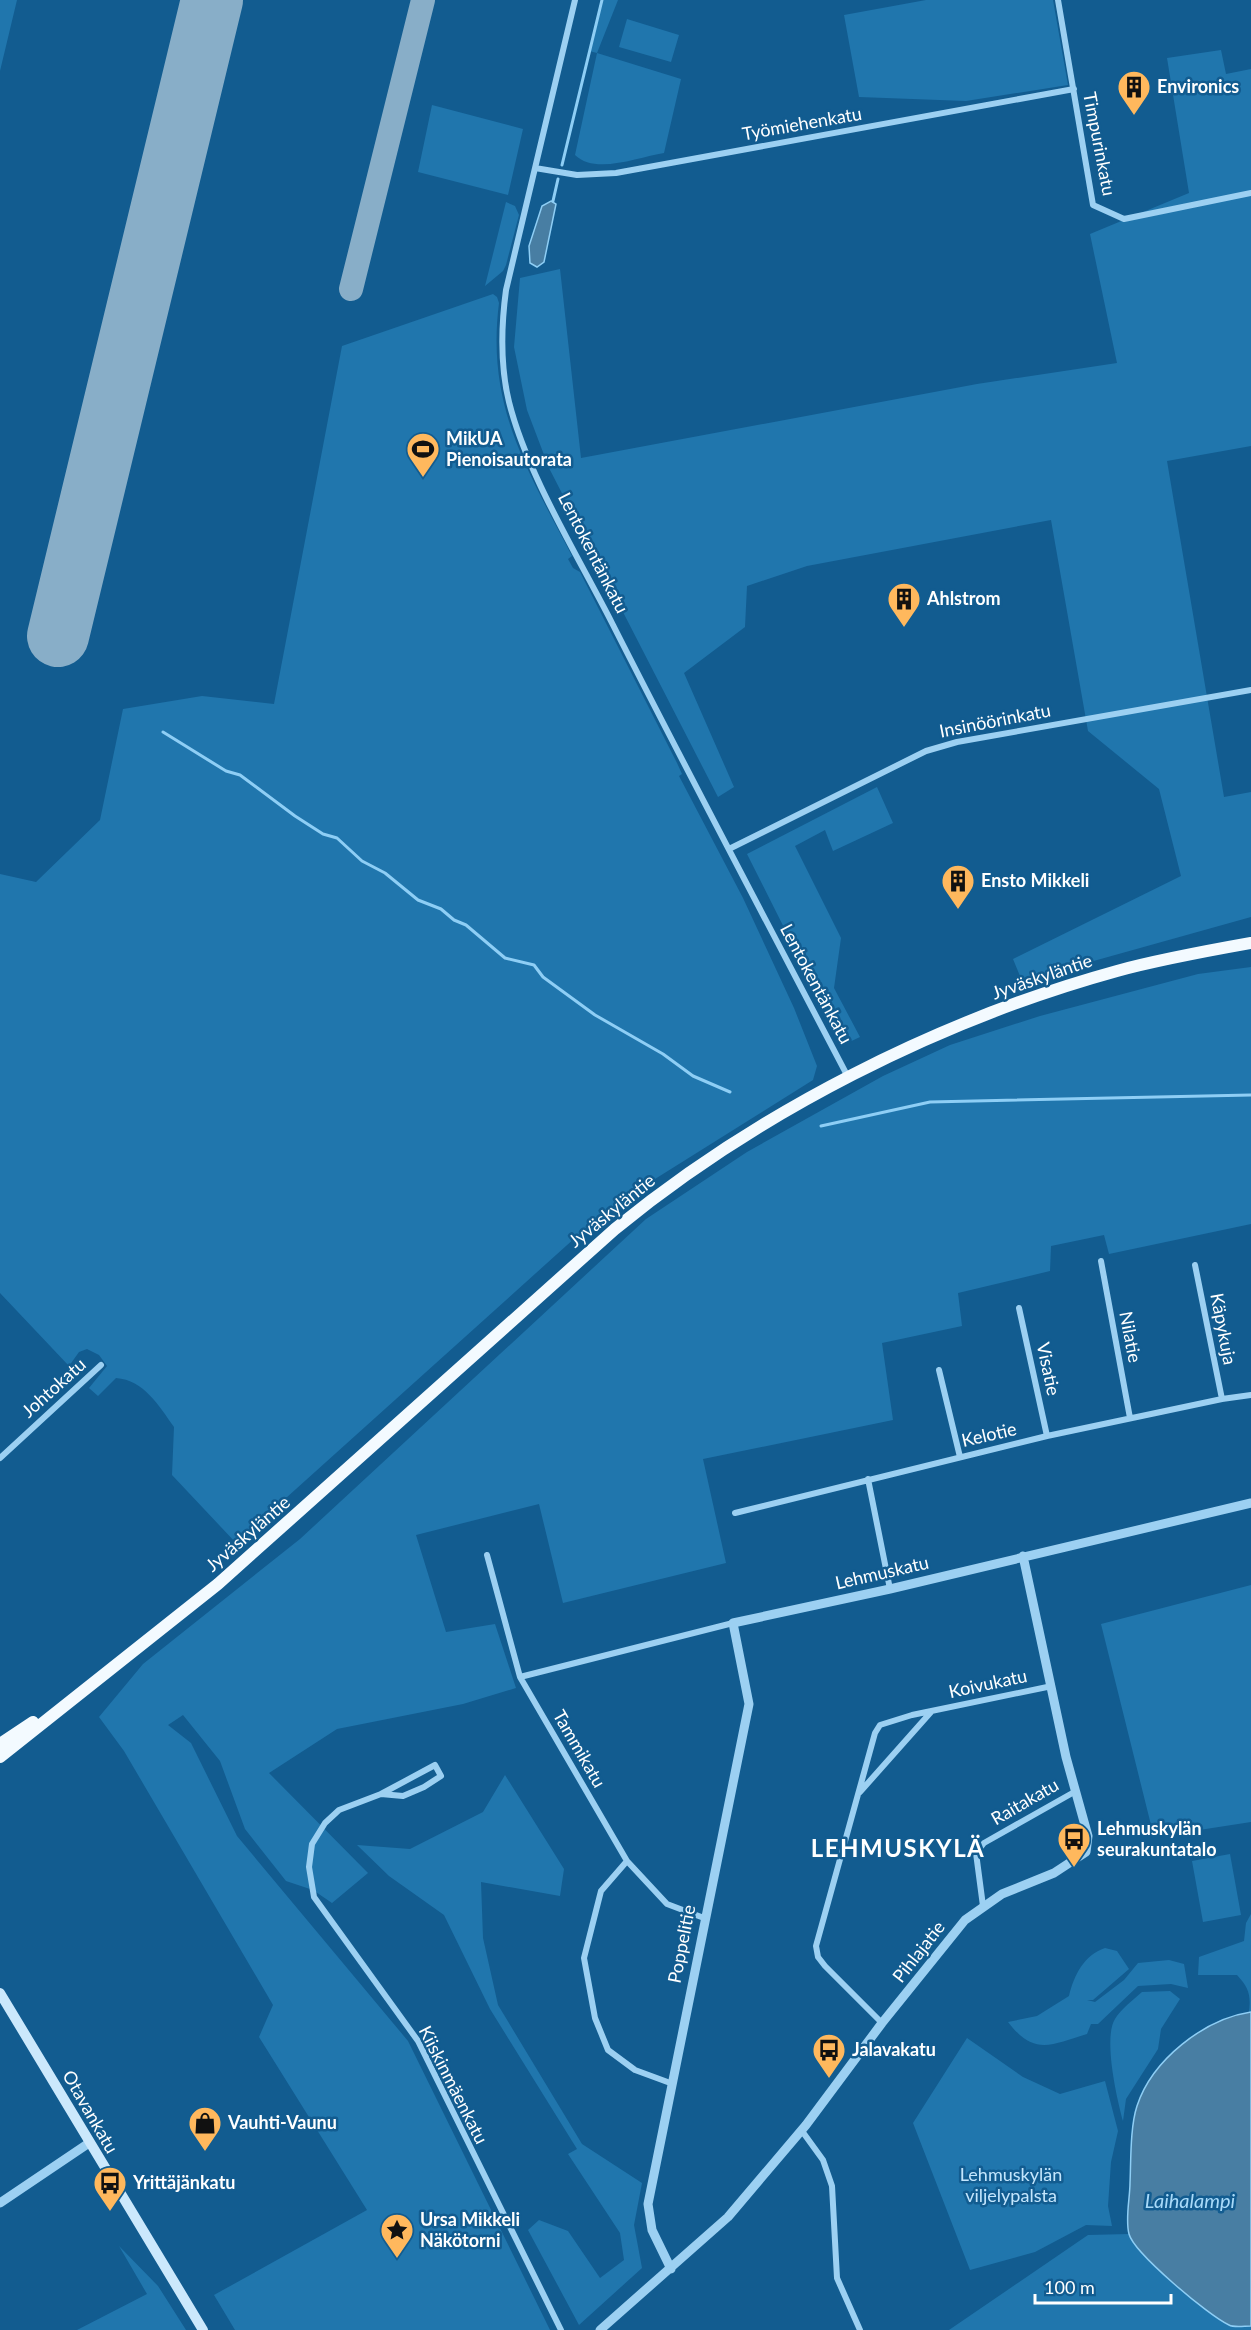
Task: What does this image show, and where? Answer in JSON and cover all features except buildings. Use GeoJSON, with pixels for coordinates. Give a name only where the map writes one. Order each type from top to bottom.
{"type":"FeatureCollection","features":[{"type":"Feature","properties":{"kind":"highway","name":"Jyväskyläntie"},"geometry":{"type":"LineString","coordinates":[[0,1757],[218,1584],[641,1207],[744,1137],[848,1077],[982,1017],[1119,970],[1251,943]]}},
{"type":"Feature","properties":{"kind":"highway","name":"Jyväskyläntie"},"geometry":{"type":"LineString","coordinates":[[0,1744],[97,1679]]}},
{"type":"Feature","properties":{"kind":"main road","name":"Otavankatu"},"geometry":{"type":"LineString","coordinates":[[0,1981],[3,1997],[203,2330]]}},
{"type":"Feature","properties":{"kind":"street","name":"Lentokentänkatu"},"geometry":{"type":"LineString","coordinates":[[575,0],[510,272],[502,320],[502,362],[508,401],[533,468],[848,1077]]}},
{"type":"Feature","properties":{"kind":"street","name":"Timpurinkatu"},"geometry":{"type":"LineString","coordinates":[[1058,0],[1094,205],[1124,219],[1251,194]]}},
{"type":"Feature","properties":{"kind":"street","name":"Työmiehenkatu"},"geometry":{"type":"LineString","coordinates":[[535,168],[577,175],[616,173],[1074,89]]}},
{"type":"Feature","properties":{"kind":"street","name":"Insinöörinkatu"},"geometry":{"type":"LineString","coordinates":[[729,849],[926,751],[968,740],[1251,690]]}},
{"type":"Feature","properties":{"kind":"street","name":"Nilatie"},"geometry":{"type":"LineString","coordinates":[[1101,1261],[1130,1418]]}},
{"type":"Feature","properties":{"kind":"street","name":"Käpykuja"},"geometry":{"type":"LineString","coordinates":[[1195,1265],[1222,1399]]}},
{"type":"Feature","properties":{"kind":"street","name":"Visatie"},"geometry":{"type":"LineString","coordinates":[[1019,1308],[1047,1436]]}},
{"type":"Feature","properties":{"kind":"street","name":"Johtokatu"},"geometry":{"type":"LineString","coordinates":[[0,1458],[101,1365]]}},
{"type":"Feature","properties":{"kind":"street"},"geometry":{"type":"LineString","coordinates":[[939,1370],[960,1457]]}},
{"type":"Feature","properties":{"kind":"street","name":"Kelotie"},"geometry":{"type":"LineString","coordinates":[[735,1513],[1047,1436],[1251,1395]]}},
{"type":"Feature","properties":{"kind":"street"},"geometry":{"type":"LineString","coordinates":[[868,1479],[890,1589]]}},
{"type":"Feature","properties":{"kind":"street","name":"Lehmuskatu"},"geometry":{"type":"LineString","coordinates":[[520,1677],[733,1623],[890,1589],[1251,1503]]}},
{"type":"Feature","properties":{"kind":"street","name":"Tammikatu"},"geometry":{"type":"LineString","coordinates":[[487,1555],[520,1677],[627,1861],[667,1904],[704,1918]]}},
{"type":"Feature","properties":{"kind":"street","name":"Pihlajatie"},"geometry":{"type":"LineString","coordinates":[[600,2330],[728,2217],[802,2131],[882,2023],[965,1920],[1002,1894],[1054,1873],[1086,1852],[1088,1836],[1023,1556]]}},
{"type":"Feature","properties":{"kind":"street","name":"Poppelitie"},"geometry":{"type":"LineString","coordinates":[[671,2269],[652,2230],[648,2204],[748,1704],[733,1623]]}},
{"type":"Feature","properties":{"kind":"street","name":"Koivukatu"},"geometry":{"type":"LineString","coordinates":[[882,2023],[825,1966],[818,1957],[816,1946],[875,1733],[880,1725],[1052,1686]]}},
{"type":"Feature","properties":{"kind":"street","name":"Koivukatu"},"geometry":{"type":"LineString","coordinates":[[859,1792],[932,1712]]}},
{"type":"Feature","properties":{"kind":"street","name":"Kiiskinmäenkatu"},"geometry":{"type":"LineString","coordinates":[[381,1794],[403,1796],[424,1788],[441,1776],[435,1765],[381,1794],[339,1810],[325,1823],[312,1844],[309,1868],[314,1897],[418,2041],[561,2330]]}},
{"type":"Feature","properties":{"kind":"street","name":"Raitakatu"},"geometry":{"type":"LineString","coordinates":[[983,1906],[976,1853],[984,1843],[1076,1791]]}},
{"type":"Feature","properties":{"kind":"street"},"geometry":{"type":"LineString","coordinates":[[627,1861],[601,1891],[584,1958],[595,2018],[608,2050],[635,2070],[673,2084]]}},
{"type":"Feature","properties":{"kind":"street"},"geometry":{"type":"LineString","coordinates":[[802,2131],[823,2160],[832,2186],[837,2278],[860,2330]]}},
{"type":"Feature","properties":{"kind":"street"},"geometry":{"type":"LineString","coordinates":[[0,2203],[89,2143]]}},
{"type":"Feature","properties":{"kind":"green space"},"geometry":{"type":"Polygon","coordinates":[[[0,0],[17,0],[0,71],[0,0]]]}},
{"type":"Feature","properties":{"kind":"green space"},"geometry":{"type":"Polygon","coordinates":[[[601,0],[618,0],[597,53],[589,51],[601,0]]]}},
{"type":"Feature","properties":{"kind":"green space"},"geometry":{"type":"Polygon","coordinates":[[[926,0],[1053,0],[1068,85],[966,101],[859,97],[844,15],[926,0]]]}},
{"type":"Feature","properties":{"kind":"green space"},"geometry":{"type":"Polygon","coordinates":[[[627,19],[679,35],[671,62],[619,47],[627,19]]]}},
{"type":"Feature","properties":{"kind":"green space"},"geometry":{"type":"Polygon","coordinates":[[[1221,50],[1226,74],[1251,69],[1251,446],[1167,461],[1224,797],[1251,792],[1251,917],[1022,981],[1013,959],[1181,876],[1159,789],[1088,731],[1051,520],[807,566],[747,586],[745,627],[684,673],[734,787],[718,797],[549,468],[527,410],[514,347],[520,278],[560,269],[581,458],[977,384],[1117,363],[1090,234],[1189,193],[1167,58],[1221,50]]]}},
{"type":"Feature","properties":{"kind":"green space"},"geometry":{"type":"Polygon","coordinates":[[[597,53],[681,79],[664,153],[605,164],[584,161],[575,155],[597,53]]]}},
{"type":"Feature","properties":{"kind":"green space"},"geometry":{"type":"Polygon","coordinates":[[[432,105],[523,129],[508,195],[418,172],[432,105]]]}},
{"type":"Feature","properties":{"kind":"green space"},"geometry":{"type":"Polygon","coordinates":[[[506,202],[515,206],[519,215],[506,265],[503,271],[485,286],[506,202]]]}},
{"type":"Feature","properties":{"kind":"green space"},"geometry":{"type":"Polygon","coordinates":[[[493,294],[499,303],[497,340],[499,374],[514,436],[526,465],[572,556],[568,559],[573,568],[580,572],[677,763],[682,774],[679,776],[743,898],[794,1008],[817,1066],[813,1080],[655,1179],[630,1199],[606,1210],[236,1543],[172,1475],[174,1427],[150,1395],[135,1384],[116,1378],[98,1396],[89,1388],[107,1366],[99,1355],[87,1349],[79,1352],[69,1366],[0,1293],[0,874],[36,882],[100,820],[123,709],[202,696],[274,704],[342,346],[493,294]]]}},
{"type":"Feature","properties":{"kind":"green space"},"geometry":{"type":"Polygon","coordinates":[[[877,787],[893,823],[833,851],[825,830],[795,846],[841,938],[834,988],[860,1037],[843,1045],[747,854],[877,787]]]}},
{"type":"Feature","properties":{"kind":"green space"},"geometry":{"type":"Polygon","coordinates":[[[1251,967],[1251,1224],[1109,1254],[1104,1235],[1051,1246],[1050,1271],[958,1293],[962,1326],[882,1343],[893,1420],[703,1459],[726,1563],[563,1603],[539,1504],[416,1535],[446,1632],[495,1624],[516,1688],[463,1704],[337,1729],[269,1773],[368,1873],[332,1903],[313,1890],[286,1881],[245,1829],[220,1761],[183,1715],[168,1725],[191,1743],[237,1836],[408,2041],[550,2330],[235,2330],[214,2295],[367,2210],[259,2037],[273,2005],[124,1751],[99,1717],[143,1664],[300,1539],[646,1219],[747,1152],[883,1076],[950,1045],[1040,1016],[1198,974],[1251,967]]]}},
{"type":"Feature","properties":{"kind":"green space"},"geometry":{"type":"Polygon","coordinates":[[[1251,1585],[1251,1822],[1154,1837],[1101,1624],[1251,1585]]]}},
{"type":"Feature","properties":{"kind":"green space"},"geometry":{"type":"Polygon","coordinates":[[[505,1775],[564,1869],[560,1896],[481,1882],[483,1938],[498,2005],[582,2144],[642,2183],[634,2225],[642,2268],[579,2325],[528,2230],[539,2220],[568,2231],[600,2278],[624,2260],[620,2233],[568,2154],[577,2149],[490,2009],[444,1915],[389,1876],[357,1845],[410,1849],[483,1812],[505,1775]]]}},
{"type":"Feature","properties":{"kind":"green space"},"geometry":{"type":"Polygon","coordinates":[[[1230,1854],[1241,1915],[1203,1922],[1192,1861],[1230,1854]]]}},
{"type":"Feature","properties":{"kind":"green space"},"geometry":{"type":"Polygon","coordinates":[[[1251,1914],[1251,2012],[1249,2012],[1248,1992],[1237,1975],[1198,1975],[1199,1957],[1244,1941],[1246,1923],[1251,1914]]]}},
{"type":"Feature","properties":{"kind":"green space"},"geometry":{"type":"Polygon","coordinates":[[[1105,1948],[1117,1951],[1129,1969],[1093,2000],[1087,2000],[1095,2002],[1124,1980],[1138,1963],[1169,1960],[1184,1964],[1188,1988],[1171,1984],[1138,1986],[1098,2024],[1091,2024],[1087,2034],[1063,2042],[1035,2044],[1017,2033],[1008,2022],[1037,2016],[1069,1996],[1081,1967],[1091,1955],[1105,1948]]]}},
{"type":"Feature","properties":{"kind":"green space"},"geometry":{"type":"Polygon","coordinates":[[[1170,1991],[1180,1999],[1161,2029],[1158,2049],[1126,2099],[1123,2121],[1112,2069],[1110,2040],[1115,2019],[1142,1992],[1170,1991]]]}},
{"type":"Feature","properties":{"kind":"green space","name":"Lehmuskylän viljelypalsta"},"geometry":{"type":"Polygon","coordinates":[[[967,2038],[1023,2077],[1060,2094],[1105,2081],[1118,2131],[1111,2162],[1108,2206],[1112,2226],[1086,2225],[1035,2252],[970,2270],[913,2123],[967,2038]]]}},
{"type":"Feature","properties":{"kind":"green space"},"geometry":{"type":"Polygon","coordinates":[[[1129,2234],[1147,2259],[1230,2326],[1251,2326],[1251,2330],[949,2330],[1088,2235],[1129,2234]]]}},
{"type":"Feature","properties":{"kind":"green space"},"geometry":{"type":"Polygon","coordinates":[[[119,2246],[158,2286],[186,2330],[77,2330],[147,2294],[119,2246]]]}},
{"type":"Feature","properties":{"kind":"water"},"geometry":{"type":"Polygon","coordinates":[[[551,201],[556,204],[544,262],[537,267],[530,263],[529,246],[542,206],[551,201]]]}},
{"type":"Feature","properties":{"kind":"water","name":"Laihalampi"},"geometry":{"type":"Polygon","coordinates":[[[1251,2012],[1251,2326],[1236,2327],[1206,2310],[1173,2283],[1134,2243],[1128,2228],[1131,2144],[1137,2106],[1144,2089],[1167,2058],[1182,2044],[1215,2023],[1251,2012]]]}},
{"type":"Feature","properties":{"kind":"waterway"},"geometry":{"type":"LineString","coordinates":[[562,165],[602,0]]}},
{"type":"Feature","properties":{"kind":"waterway"},"geometry":{"type":"LineString","coordinates":[[553,201],[558,179]]}},
{"type":"Feature","properties":{"kind":"waterway"},"geometry":{"type":"LineString","coordinates":[[163,732],[226,771],[240,775],[323,834],[337,838],[362,861],[385,873],[418,900],[441,909],[454,920],[466,925],[505,958],[534,965],[543,977],[595,1015],[663,1054],[693,1076],[730,1092]]}},
{"type":"Feature","properties":{"kind":"waterway"},"geometry":{"type":"LineString","coordinates":[[821,1126],[930,1102],[1251,1095]]}},
{"type":"Feature","properties":{"kind":"taxiway"},"geometry":{"type":"LineString","coordinates":[[351,289],[423,0]]}},
{"type":"Feature","properties":{"kind":"runway"},"geometry":{"type":"LineString","coordinates":[[58,636],[212,0]]}},
{"type":"Feature","properties":{"kind":"place","name":"Environics"},"geometry":{"type":"Point","coordinates":[1134,116]}},
{"type":"Feature","properties":{"kind":"place","name":"MikUA Pienoisautorata"},"geometry":{"type":"Point","coordinates":[423,478]}},
{"type":"Feature","properties":{"kind":"place","name":"Ahlstrom"},"geometry":{"type":"Point","coordinates":[904,628]}},
{"type":"Feature","properties":{"kind":"place","name":"Ensto Mikkeli"},"geometry":{"type":"Point","coordinates":[958,910]}},
{"type":"Feature","properties":{"kind":"place","name":"Lehmuskylän seurakuntatalo"},"geometry":{"type":"Point","coordinates":[1074,1868]}},
{"type":"Feature","properties":{"kind":"place","name":"Jalavakatu"},"geometry":{"type":"Point","coordinates":[829,2079]}},
{"type":"Feature","properties":{"kind":"place","name":"Vauhti-Vaunu"},"geometry":{"type":"Point","coordinates":[205,2152]}},
{"type":"Feature","properties":{"kind":"place","name":"Yrittäjänkatu"},"geometry":{"type":"Point","coordinates":[110,2212]}},
{"type":"Feature","properties":{"kind":"place","name":"Ursa Mikkeli Näkötorni"},"geometry":{"type":"Point","coordinates":[397,2259]}},
{"type":"Feature","properties":{"kind":"district","name":"LEHMUSKYLÄ"},"geometry":{"type":"Point","coordinates":[898,1849]}}]}
